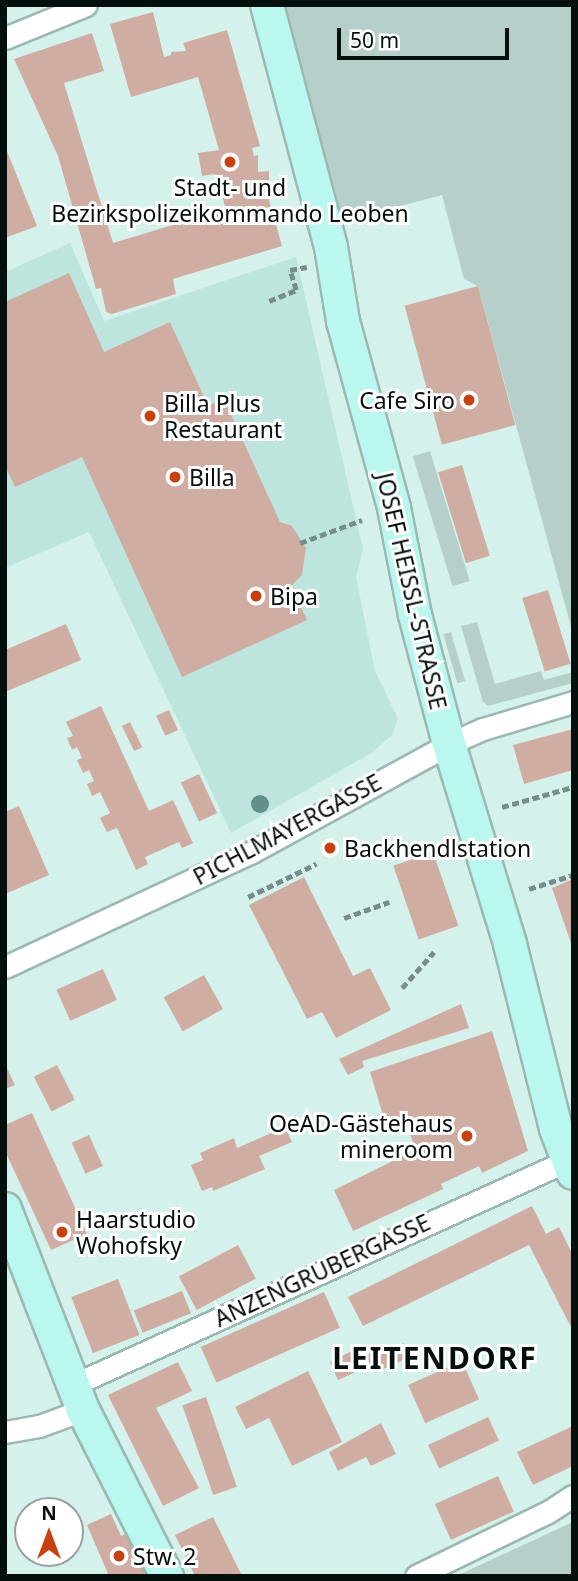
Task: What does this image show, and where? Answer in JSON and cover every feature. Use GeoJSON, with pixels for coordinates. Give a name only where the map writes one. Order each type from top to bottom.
{"type":"FeatureCollection","features":[{"type":"Feature","properties":{"kind":"main road","name":"JOSEF HEISSL-STRASSE"},"geometry":{"type":"LineString","coordinates":[[267,5],[331,247],[343,321],[394,508],[415,615],[449,744],[510,944],[555,1129],[571,1164]]}},
{"type":"Feature","properties":{"kind":"main road"},"geometry":{"type":"LineString","coordinates":[[5,1209],[78,1398],[167,1576]]}},
{"type":"Feature","properties":{"kind":"street"},"geometry":{"type":"LineString","coordinates":[[5,38],[86,5]]}},
{"type":"Feature","properties":{"kind":"street","name":"PICHLMAYERGASSE"},"geometry":{"type":"LineString","coordinates":[[5,967],[250,853],[449,744],[483,729],[573,702]]}},
{"type":"Feature","properties":{"kind":"street","name":"ANZENGRUBERGASSE"},"geometry":{"type":"LineString","coordinates":[[5,1432],[39,1426],[78,1398],[571,1164]]}},
{"type":"Feature","properties":{"kind":"street"},"geometry":{"type":"LineString","coordinates":[[416,1576],[548,1512],[573,1496]]}},
{"type":"Feature","properties":{"kind":"path"},"geometry":{"type":"LineString","coordinates":[[269,301],[296,290],[290,270],[307,267]]}},
{"type":"Feature","properties":{"kind":"path"},"geometry":{"type":"LineString","coordinates":[[300,543],[362,520]]}},
{"type":"Feature","properties":{"kind":"path"},"geometry":{"type":"LineString","coordinates":[[502,807],[573,787]]}},
{"type":"Feature","properties":{"kind":"path"},"geometry":{"type":"LineString","coordinates":[[248,897],[316,864]]}},
{"type":"Feature","properties":{"kind":"path"},"geometry":{"type":"LineString","coordinates":[[529,889],[573,875]]}},
{"type":"Feature","properties":{"kind":"path"},"geometry":{"type":"LineString","coordinates":[[344,918],[389,902]]}},
{"type":"Feature","properties":{"kind":"path"},"geometry":{"type":"LineString","coordinates":[[402,988],[434,953]]}},
{"type":"Feature","properties":{"kind":"shaded area"},"geometry":{"type":"Polygon","coordinates":[[[267,5],[573,5],[573,634],[478,286],[464,279],[442,195],[325,226],[267,5]]]}},
{"type":"Feature","properties":{"kind":"shaded area"},"geometry":{"type":"Polygon","coordinates":[[[70,243],[104,321],[296,257],[363,549],[356,577],[375,671],[398,719],[392,735],[373,752],[231,833],[89,532],[5,568],[5,272],[70,243]]]}},
{"type":"Feature","properties":{"kind":"shaded area"},"geometry":{"type":"Polygon","coordinates":[[[430,451],[470,581],[453,586],[413,456],[430,451]]]}},
{"type":"Feature","properties":{"kind":"shaded area"},"geometry":{"type":"Polygon","coordinates":[[[477,622],[495,684],[541,671],[544,680],[573,672],[573,683],[488,706],[483,702],[461,626],[477,622]]]}},
{"type":"Feature","properties":{"kind":"shaded area"},"geometry":{"type":"Polygon","coordinates":[[[451,632],[465,681],[457,683],[443,634],[451,632]]]}},
{"type":"Feature","properties":{"kind":"shaded area"},"geometry":{"type":"Polygon","coordinates":[[[573,1522],[573,1576],[456,1576],[573,1522]]]}},
{"type":"Feature","properties":{"kind":"building","name":"Stadt- und Bezirkspolizeikommando Leoben"},"geometry":{"type":"Polygon","coordinates":[[[153,12],[164,57],[171,55],[171,52],[186,51],[183,43],[227,30],[260,146],[252,148],[254,156],[258,155],[258,172],[269,171],[269,200],[282,246],[173,279],[176,294],[112,314],[106,312],[101,288],[96,289],[58,156],[14,59],[92,33],[104,71],[64,83],[113,243],[226,209],[215,174],[202,176],[198,153],[219,150],[198,77],[131,97],[110,24],[153,12]]]}},
{"type":"Feature","properties":{"kind":"building"},"geometry":{"type":"Polygon","coordinates":[[[5,146],[37,226],[5,238],[5,146]]]}},
{"type":"Feature","properties":{"kind":"building","name":"Billa"},"geometry":{"type":"Polygon","coordinates":[[[69,273],[104,352],[170,322],[208,406],[224,399],[280,522],[292,526],[306,548],[302,575],[291,586],[307,620],[182,677],[82,457],[15,487],[5,466],[5,302],[69,273]]]}},
{"type":"Feature","properties":{"kind":"building"},"geometry":{"type":"Polygon","coordinates":[[[478,286],[515,425],[442,445],[405,306],[478,286]]]}},
{"type":"Feature","properties":{"kind":"building"},"geometry":{"type":"Polygon","coordinates":[[[462,465],[490,556],[466,563],[438,472],[462,465]]]}},
{"type":"Feature","properties":{"kind":"building"},"geometry":{"type":"Polygon","coordinates":[[[548,590],[571,664],[545,672],[522,598],[548,590]]]}},
{"type":"Feature","properties":{"kind":"building"},"geometry":{"type":"Polygon","coordinates":[[[66,624],[81,660],[5,692],[5,650],[66,624]]]}},
{"type":"Feature","properties":{"kind":"building"},"geometry":{"type":"Polygon","coordinates":[[[101,706],[149,811],[173,800],[193,843],[182,848],[179,842],[145,857],[148,864],[136,870],[117,828],[107,832],[100,818],[110,813],[100,792],[92,796],[87,784],[94,781],[89,770],[83,773],[77,760],[82,758],[77,747],[72,750],[67,738],[73,736],[66,722],[101,706]]]}},
{"type":"Feature","properties":{"kind":"building"},"geometry":{"type":"Polygon","coordinates":[[[169,710],[178,730],[165,736],[156,716],[169,710]]]}},
{"type":"Feature","properties":{"kind":"building"},"geometry":{"type":"Polygon","coordinates":[[[130,722],[142,747],[134,751],[122,726],[130,722]]]}},
{"type":"Feature","properties":{"kind":"building"},"geometry":{"type":"Polygon","coordinates":[[[573,729],[573,770],[524,784],[513,745],[573,729]]]}},
{"type":"Feature","properties":{"kind":"building"},"geometry":{"type":"Polygon","coordinates":[[[199,774],[217,813],[199,821],[181,782],[199,774]]]}},
{"type":"Feature","properties":{"kind":"building"},"geometry":{"type":"Polygon","coordinates":[[[19,806],[49,875],[5,894],[5,812],[19,806]]]}},
{"type":"Feature","properties":{"kind":"building"},"geometry":{"type":"Polygon","coordinates":[[[433,852],[458,926],[419,939],[393,866],[433,852]]]}},
{"type":"Feature","properties":{"kind":"building"},"geometry":{"type":"Polygon","coordinates":[[[304,877],[353,976],[370,968],[391,1010],[336,1038],[322,1012],[307,1019],[249,905],[304,877]]]}},
{"type":"Feature","properties":{"kind":"building"},"geometry":{"type":"Polygon","coordinates":[[[573,879],[573,946],[572,946],[552,888],[573,879]]]}},
{"type":"Feature","properties":{"kind":"building"},"geometry":{"type":"Polygon","coordinates":[[[103,969],[117,1000],[70,1021],[56,990],[103,969]]]}},
{"type":"Feature","properties":{"kind":"building"},"geometry":{"type":"Polygon","coordinates":[[[204,975],[223,1009],[183,1031],[164,997],[204,975]]]}},
{"type":"Feature","properties":{"kind":"building"},"geometry":{"type":"Polygon","coordinates":[[[461,1004],[469,1028],[362,1061],[364,1067],[348,1075],[339,1059],[461,1004]]]}},
{"type":"Feature","properties":{"kind":"building","name":"OeAD-Gästehaus mineroom"},"geometry":{"type":"Polygon","coordinates":[[[492,1031],[528,1151],[482,1173],[479,1166],[441,1184],[443,1189],[353,1231],[334,1190],[415,1150],[405,1117],[385,1122],[370,1072],[492,1031]]]}},
{"type":"Feature","properties":{"kind":"building"},"geometry":{"type":"Polygon","coordinates":[[[5,1064],[15,1085],[5,1089],[5,1064]]]}},
{"type":"Feature","properties":{"kind":"building"},"geometry":{"type":"Polygon","coordinates":[[[57,1065],[75,1100],[52,1112],[34,1077],[57,1065]]]}},
{"type":"Feature","properties":{"kind":"building"},"geometry":{"type":"Polygon","coordinates":[[[32,1113],[87,1234],[51,1250],[5,1151],[5,1125],[32,1113]]]}},
{"type":"Feature","properties":{"kind":"building"},"geometry":{"type":"Polygon","coordinates":[[[285,1127],[292,1142],[259,1156],[265,1169],[213,1191],[212,1187],[202,1191],[191,1165],[203,1160],[200,1153],[234,1138],[237,1148],[285,1127]]]}},
{"type":"Feature","properties":{"kind":"building"},"geometry":{"type":"Polygon","coordinates":[[[89,1135],[103,1166],[85,1174],[72,1143],[89,1135]]]}},
{"type":"Feature","properties":{"kind":"building"},"geometry":{"type":"Polygon","coordinates":[[[532,1206],[546,1234],[559,1227],[573,1255],[573,1331],[529,1245],[363,1326],[348,1297],[532,1206]]]}},
{"type":"Feature","properties":{"kind":"building"},"geometry":{"type":"Polygon","coordinates":[[[238,1245],[256,1279],[197,1310],[179,1276],[238,1245]]]}},
{"type":"Feature","properties":{"kind":"building"},"geometry":{"type":"Polygon","coordinates":[[[118,1279],[140,1335],[93,1353],[71,1297],[118,1279]]]}},
{"type":"Feature","properties":{"kind":"building"},"geometry":{"type":"Polygon","coordinates":[[[182,1291],[191,1313],[143,1333],[134,1310],[182,1291]]]}},
{"type":"Feature","properties":{"kind":"building"},"geometry":{"type":"Polygon","coordinates":[[[324,1292],[340,1328],[217,1383],[201,1347],[324,1292]]]}},
{"type":"Feature","properties":{"kind":"building"},"geometry":{"type":"Polygon","coordinates":[[[404,1343],[410,1357],[381,1370],[378,1362],[338,1380],[330,1362],[360,1347],[364,1355],[371,1352],[374,1357],[404,1343]]]}},
{"type":"Feature","properties":{"kind":"building"},"geometry":{"type":"Polygon","coordinates":[[[462,1361],[479,1399],[425,1423],[408,1385],[462,1361]]]}},
{"type":"Feature","properties":{"kind":"building"},"geometry":{"type":"Polygon","coordinates":[[[178,1362],[192,1391],[156,1408],[199,1488],[163,1506],[108,1395],[178,1362]]]}},
{"type":"Feature","properties":{"kind":"building"},"geometry":{"type":"Polygon","coordinates":[[[308,1371],[342,1442],[292,1466],[269,1418],[246,1429],[235,1407],[308,1371]]]}},
{"type":"Feature","properties":{"kind":"building"},"geometry":{"type":"Polygon","coordinates":[[[206,1397],[237,1487],[213,1495],[182,1405],[206,1397]]]}},
{"type":"Feature","properties":{"kind":"building"},"geometry":{"type":"Polygon","coordinates":[[[488,1417],[499,1441],[439,1468],[428,1445],[488,1417]]]}},
{"type":"Feature","properties":{"kind":"building"},"geometry":{"type":"Polygon","coordinates":[[[381,1423],[396,1454],[371,1466],[366,1457],[338,1471],[329,1452],[381,1423]]]}},
{"type":"Feature","properties":{"kind":"building"},"geometry":{"type":"Polygon","coordinates":[[[573,1426],[573,1466],[533,1485],[517,1452],[573,1426]]]}},
{"type":"Feature","properties":{"kind":"building"},"geometry":{"type":"Polygon","coordinates":[[[498,1476],[514,1512],[451,1540],[435,1504],[498,1476]]]}},
{"type":"Feature","properties":{"kind":"building","name":"Stw. 2"},"geometry":{"type":"Polygon","coordinates":[[[111,1514],[121,1536],[127,1533],[146,1576],[109,1576],[87,1525],[111,1514]]]}},
{"type":"Feature","properties":{"kind":"building"},"geometry":{"type":"Polygon","coordinates":[[[213,1517],[242,1576],[195,1576],[175,1535],[213,1517]]]}},
{"type":"Feature","properties":{"kind":"place","name":"Stadt- und Bezirkspolizeikommando Leoben"},"geometry":{"type":"Point","coordinates":[230,162]}},
{"type":"Feature","properties":{"kind":"place","name":"Cafe Siro"},"geometry":{"type":"Point","coordinates":[469,400]}},
{"type":"Feature","properties":{"kind":"place","name":"Billa Plus Restaurant"},"geometry":{"type":"Point","coordinates":[150,416]}},
{"type":"Feature","properties":{"kind":"place","name":"Billa"},"geometry":{"type":"Point","coordinates":[175,477]}},
{"type":"Feature","properties":{"kind":"place","name":"Bipa"},"geometry":{"type":"Point","coordinates":[256,596]}},
{"type":"Feature","properties":{"kind":"place","name":"Backhendlstation"},"geometry":{"type":"Point","coordinates":[330,848]}},
{"type":"Feature","properties":{"kind":"place","name":"OeAD-Gästehaus mineroom"},"geometry":{"type":"Point","coordinates":[467,1136]}},
{"type":"Feature","properties":{"kind":"place","name":"Haarstudio Wohofsky"},"geometry":{"type":"Point","coordinates":[62,1232]}},
{"type":"Feature","properties":{"kind":"place","name":"Stw. 2"},"geometry":{"type":"Point","coordinates":[119,1556]}},
{"type":"Feature","properties":{"kind":"district","name":"LEITENDORF"},"geometry":{"type":"Point","coordinates":[435,1358]}}]}
